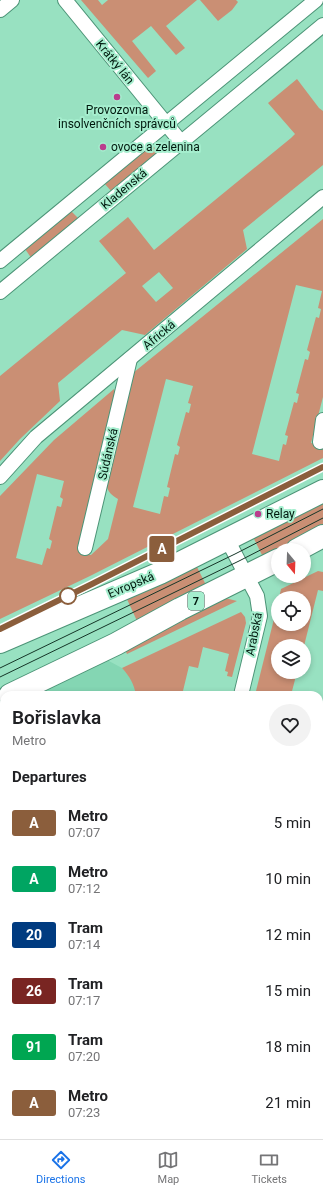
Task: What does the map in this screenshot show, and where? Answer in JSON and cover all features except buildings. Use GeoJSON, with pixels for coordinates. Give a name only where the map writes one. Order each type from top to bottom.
{"type":"FeatureCollection","features":[{"type":"Feature","properties":{"kind":"main road","name":"Evropská"},"geometry":{"type":"LineString","coordinates":[[0,642],[160,573],[323,491]]}},
{"type":"Feature","properties":{"kind":"main road"},"geometry":{"type":"LineString","coordinates":[[310,543],[323,536]]}},
{"type":"Feature","properties":{"kind":"main road","name":"7"},"geometry":{"type":"LineString","coordinates":[[18,691],[116,644],[180,609],[271,564]]}},
{"type":"Feature","properties":{"kind":"street"},"geometry":{"type":"LineString","coordinates":[[0,10],[12,0]]}},
{"type":"Feature","properties":{"kind":"street","name":"Krátký lán"},"geometry":{"type":"LineString","coordinates":[[65,0],[181,142]]}},
{"type":"Feature","properties":{"kind":"street","name":"Kladenská"},"geometry":{"type":"LineString","coordinates":[[0,261],[316,0]]}},
{"type":"Feature","properties":{"kind":"street","name":"Kladenská"},"geometry":{"type":"LineString","coordinates":[[0,292],[323,25]]}},
{"type":"Feature","properties":{"kind":"street","name":"Africká"},"geometry":{"type":"LineString","coordinates":[[0,477],[36,437],[323,197]]}},
{"type":"Feature","properties":{"kind":"street","name":"Súdánská"},"geometry":{"type":"LineString","coordinates":[[86,548],[130,359]]}},
{"type":"Feature","properties":{"kind":"street"},"geometry":{"type":"LineString","coordinates":[[320,442],[323,421]]}},
{"type":"Feature","properties":{"kind":"street","name":"Arabská"},"geometry":{"type":"LineString","coordinates":[[227,539],[257,596],[260,616],[241,691]]}},
{"type":"Feature","properties":{"kind":"shaded area"},"geometry":{"type":"Polygon","coordinates":[[[81,0],[98,0],[102,5],[108,0],[197,0],[166,26],[185,48],[176,55],[151,26],[132,41],[156,71],[148,78],[81,0]]]}},
{"type":"Feature","properties":{"kind":"shaded area"},"geometry":{"type":"Polygon","coordinates":[[[200,0],[236,0],[238,2],[232,10],[218,21],[200,0]]]}},
{"type":"Feature","properties":{"kind":"shaded area"},"geometry":{"type":"Polygon","coordinates":[[[297,79],[319,108],[323,111],[323,165],[243,230],[247,249],[145,335],[122,330],[58,383],[60,401],[20,439],[0,461],[0,376],[126,273],[99,241],[128,217],[154,250],[295,134],[268,103],[297,79]],[[159,272],[142,286],[156,302],[173,288],[159,272]]]}},
{"type":"Feature","properties":{"kind":"shaded area"},"geometry":{"type":"Polygon","coordinates":[[[151,144],[159,153],[112,192],[104,183],[151,144]]]}},
{"type":"Feature","properties":{"kind":"shaded area"},"geometry":{"type":"Polygon","coordinates":[[[71,211],[80,220],[32,259],[25,249],[71,211]]]}},
{"type":"Feature","properties":{"kind":"shaded area"},"geometry":{"type":"Polygon","coordinates":[[[323,219],[323,397],[311,443],[323,445],[323,458],[90,576],[0,619],[0,496],[54,440],[114,389],[115,392],[80,552],[91,555],[108,539],[118,499],[110,493],[106,484],[133,373],[323,219]],[[296,285],[252,454],[279,461],[283,444],[286,445],[288,436],[285,435],[294,402],[297,403],[299,394],[296,393],[305,359],[308,360],[310,352],[307,350],[316,317],[319,318],[321,309],[318,308],[322,291],[296,285]],[[166,379],[133,507],[160,514],[164,496],[168,497],[170,488],[167,487],[175,454],[178,455],[180,447],[177,445],[186,412],[189,413],[191,404],[188,403],[193,386],[166,379]],[[37,474],[16,558],[42,565],[47,548],[50,549],[52,541],[49,539],[57,506],[61,507],[63,499],[60,497],[64,481],[37,474]]]}},
{"type":"Feature","properties":{"kind":"shaded area"},"geometry":{"type":"Polygon","coordinates":[[[323,500],[323,526],[290,543],[271,543],[271,553],[263,557],[253,537],[323,500]]]}},
{"type":"Feature","properties":{"kind":"shaded area"},"geometry":{"type":"Polygon","coordinates":[[[196,565],[206,585],[137,621],[126,597],[196,565]]]}},
{"type":"Feature","properties":{"kind":"shaded area"},"geometry":{"type":"Polygon","coordinates":[[[318,571],[323,572],[323,591],[318,590],[311,618],[311,591],[281,591],[281,589],[293,583],[311,583],[311,574],[318,571]]]}},
{"type":"Feature","properties":{"kind":"shaded area"},"geometry":{"type":"Polygon","coordinates":[[[225,598],[237,601],[127,654],[125,650],[156,631],[225,598]]]}},
{"type":"Feature","properties":{"kind":"shaded area"},"geometry":{"type":"Polygon","coordinates":[[[241,612],[245,617],[246,623],[232,677],[227,676],[228,672],[225,671],[229,654],[203,647],[198,668],[189,666],[183,691],[135,691],[131,681],[122,668],[241,612]]]}},
{"type":"Feature","properties":{"kind":"shaded area"},"geometry":{"type":"Polygon","coordinates":[[[271,631],[308,631],[306,639],[271,639],[271,679],[295,679],[292,691],[256,691],[271,631]]]}},
{"type":"Feature","properties":{"kind":"shaded area"},"geometry":{"type":"Polygon","coordinates":[[[107,660],[122,668],[129,676],[136,691],[36,691],[67,676],[107,660]]]}},
{"type":"Feature","properties":{"kind":"tram line"},"geometry":{"type":"LineString","coordinates":[[0,668],[235,554],[323,509]]}},
{"type":"Feature","properties":{"kind":"tram line"},"geometry":{"type":"LineString","coordinates":[[0,677],[239,561],[323,518]]}},
{"type":"Feature","properties":{"kind":"metro line","name":"A"},"geometry":{"type":"LineString","coordinates":[[0,629],[51,605],[323,467]]}},
{"type":"Feature","properties":{"kind":"place","name":"Provozovna insolvenčních správců"},"geometry":{"type":"Point","coordinates":[117,97]}},
{"type":"Feature","properties":{"kind":"place","name":"ovoce a zelenina"},"geometry":{"type":"Point","coordinates":[103,147]}},
{"type":"Feature","properties":{"kind":"place","name":"Relay"},"geometry":{"type":"Point","coordinates":[258,514]}}]}
